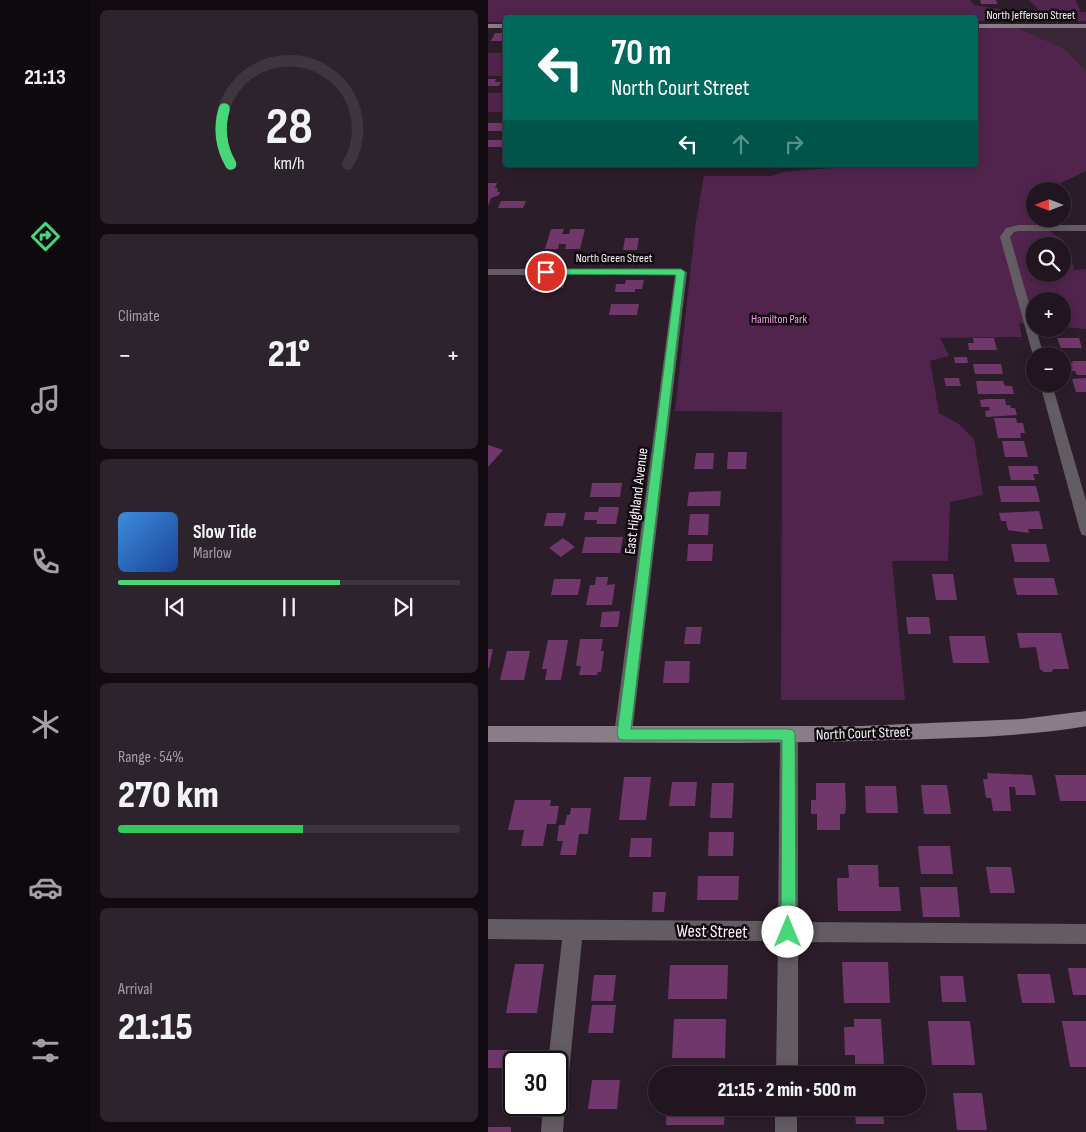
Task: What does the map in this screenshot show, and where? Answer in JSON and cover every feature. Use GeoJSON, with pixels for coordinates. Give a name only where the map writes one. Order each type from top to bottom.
{"type":"FeatureCollection","features":[{"type":"Feature","properties":{"kind":"main road"},"geometry":{"type":"LineString","coordinates":[[488,26],[503,26]]}},
{"type":"Feature","properties":{"kind":"main road","name":"North Jefferson Street"},"geometry":{"type":"LineString","coordinates":[[978,26],[1086,26]]}},
{"type":"Feature","properties":{"kind":"main road","name":"North Court Street"},"geometry":{"type":"LineString","coordinates":[[488,734],[788,734],[1016,728],[1054,725],[1086,718]]}},
{"type":"Feature","properties":{"kind":"street"},"geometry":{"type":"LineString","coordinates":[[1035,347],[1005,242],[1007,234],[1010,230],[1019,228],[1086,228]]}},
{"type":"Feature","properties":{"kind":"street","name":"North Green Street"},"geometry":{"type":"LineString","coordinates":[[488,272],[681,272]]}},
{"type":"Feature","properties":{"kind":"street","name":"East Highland Avenue"},"geometry":{"type":"LineString","coordinates":[[623,734],[681,272]]}},
{"type":"Feature","properties":{"kind":"street"},"geometry":{"type":"LineString","coordinates":[[1048,392],[1086,531]]}},
{"type":"Feature","properties":{"kind":"street"},"geometry":{"type":"LineString","coordinates":[[786,1066],[788,734]]}},
{"type":"Feature","properties":{"kind":"street","name":"West Street"},"geometry":{"type":"LineString","coordinates":[[488,929],[1086,934]]}},
{"type":"Feature","properties":{"kind":"street"},"geometry":{"type":"LineString","coordinates":[[560,1051],[573,930]]}},
{"type":"Feature","properties":{"kind":"street"},"geometry":{"type":"LineString","coordinates":[[552,1132],[553,1116]]}},
{"type":"Feature","properties":{"kind":"street"},"geometry":{"type":"LineString","coordinates":[[786,1116],[786,1132]]}},
{"type":"Feature","properties":{"kind":"shaded area"},"geometry":{"type":"Polygon","coordinates":[[[1013,26],[1086,26],[1086,71],[1065,49],[1013,26]]]}},
{"type":"Feature","properties":{"kind":"green space"},"geometry":{"type":"Polygon","coordinates":[[[488,0],[970,0],[974,5],[1017,12],[1027,21],[978,21],[978,15],[503,15],[503,22],[488,22],[488,0]]]}},
{"type":"Feature","properties":{"kind":"green space"},"geometry":{"type":"Polygon","coordinates":[[[1029,0],[1075,0],[1081,12],[1086,12],[1086,21],[1049,21],[1029,0]]]}},
{"type":"Feature","properties":{"kind":"green space","name":"Hamilton Park"},"geometry":{"type":"Polygon","coordinates":[[[978,26],[1013,26],[1065,49],[1086,71],[1086,171],[1063,182],[1026,182],[1026,228],[1045,228],[1058,237],[1026,237],[1026,282],[1071,282],[1071,260],[1075,270],[1086,269],[1086,329],[1071,328],[1071,292],[1026,292],[1026,324],[1019,323],[1022,337],[940,338],[949,356],[930,361],[939,413],[959,424],[974,439],[983,495],[950,502],[948,561],[892,561],[905,700],[781,700],[782,412],[675,411],[696,221],[704,176],[772,176],[783,172],[834,167],[978,167],[978,26]]]}},
{"type":"Feature","properties":{"kind":"green space"},"geometry":{"type":"Polygon","coordinates":[[[488,53],[503,53],[503,76],[488,76],[488,53]]]}},
{"type":"Feature","properties":{"kind":"green space"},"geometry":{"type":"Polygon","coordinates":[[[488,93],[503,93],[503,112],[488,112],[488,93]]]}},
{"type":"Feature","properties":{"kind":"building"},"geometry":{"type":"Polygon","coordinates":[[[980,0],[996,0],[997,4],[981,4],[980,0]]]}},
{"type":"Feature","properties":{"kind":"building"},"geometry":{"type":"Polygon","coordinates":[[[495,33],[503,33],[503,41],[491,41],[495,33]]]}},
{"type":"Feature","properties":{"kind":"building"},"geometry":{"type":"Polygon","coordinates":[[[488,79],[496,79],[495,82],[501,82],[499,86],[488,86],[488,79]]]}},
{"type":"Feature","properties":{"kind":"building"},"geometry":{"type":"Polygon","coordinates":[[[488,123],[503,123],[503,131],[488,131],[488,123]]]}},
{"type":"Feature","properties":{"kind":"building"},"geometry":{"type":"Polygon","coordinates":[[[488,140],[503,140],[503,147],[488,147],[488,140]]]}},
{"type":"Feature","properties":{"kind":"building"},"geometry":{"type":"Polygon","coordinates":[[[488,183],[497,183],[495,188],[498,188],[497,192],[500,192],[499,195],[491,198],[488,206],[488,183]]]}},
{"type":"Feature","properties":{"kind":"building"},"geometry":{"type":"Polygon","coordinates":[[[501,201],[526,201],[523,208],[498,208],[501,201]]]}},
{"type":"Feature","properties":{"kind":"building"},"geometry":{"type":"Polygon","coordinates":[[[551,229],[564,229],[562,234],[569,234],[570,229],[585,229],[580,249],[565,249],[566,244],[559,244],[558,249],[545,249],[551,229]]]}},
{"type":"Feature","properties":{"kind":"building"},"geometry":{"type":"Polygon","coordinates":[[[625,238],[639,238],[637,250],[623,250],[625,238]]]}},
{"type":"Feature","properties":{"kind":"building"},"geometry":{"type":"Polygon","coordinates":[[[534,279],[548,279],[544,291],[531,291],[534,279]]]}},
{"type":"Feature","properties":{"kind":"building"},"geometry":{"type":"Polygon","coordinates":[[[626,280],[644,280],[642,289],[635,289],[635,292],[615,292],[616,284],[625,284],[626,280]]]}},
{"type":"Feature","properties":{"kind":"building"},"geometry":{"type":"Polygon","coordinates":[[[553,281],[565,281],[563,288],[550,288],[553,281]]]}},
{"type":"Feature","properties":{"kind":"building"},"geometry":{"type":"Polygon","coordinates":[[[611,304],[639,304],[637,315],[609,315],[611,304]]]}},
{"type":"Feature","properties":{"kind":"building"},"geometry":{"type":"Polygon","coordinates":[[[973,338],[994,338],[997,350],[969,350],[968,343],[974,343],[973,338]]]}},
{"type":"Feature","properties":{"kind":"building"},"geometry":{"type":"Polygon","coordinates":[[[1057,338],[1079,338],[1082,348],[1071,348],[1061,347],[1057,338]]]}},
{"type":"Feature","properties":{"kind":"building"},"geometry":{"type":"Polygon","coordinates":[[[954,357],[967,357],[968,363],[955,363],[954,357]]]}},
{"type":"Feature","properties":{"kind":"building"},"geometry":{"type":"Polygon","coordinates":[[[1072,361],[1087,361],[1087,375],[1077,375],[1075,371],[1071,371],[1071,363],[1073,363],[1072,361]]]}},
{"type":"Feature","properties":{"kind":"building"},"geometry":{"type":"Polygon","coordinates":[[[973,364],[1001,364],[1003,374],[975,374],[973,364]]]}},
{"type":"Feature","properties":{"kind":"building"},"geometry":{"type":"Polygon","coordinates":[[[944,378],[959,378],[961,386],[946,386],[944,378]]]}},
{"type":"Feature","properties":{"kind":"building"},"geometry":{"type":"Polygon","coordinates":[[[1087,378],[1087,392],[1076,392],[1072,379],[1087,378]]]}},
{"type":"Feature","properties":{"kind":"building"},"geometry":{"type":"Polygon","coordinates":[[[976,381],[1003,381],[1005,386],[1012,386],[1014,394],[978,394],[976,381]]]}},
{"type":"Feature","properties":{"kind":"building"},"geometry":{"type":"Polygon","coordinates":[[[1005,399],[1006,405],[1015,408],[1017,415],[986,417],[985,411],[990,410],[989,407],[981,407],[980,400],[1005,399]]]}},
{"type":"Feature","properties":{"kind":"building"},"geometry":{"type":"Polygon","coordinates":[[[994,418],[1016,418],[1017,423],[1023,423],[1025,433],[1020,433],[1021,438],[998,438],[994,418]]]}},
{"type":"Feature","properties":{"kind":"building"},"geometry":{"type":"Polygon","coordinates":[[[1002,441],[1024,441],[1028,457],[1005,457],[1002,441]]]}},
{"type":"Feature","properties":{"kind":"building"},"geometry":{"type":"Polygon","coordinates":[[[488,445],[503,450],[488,467],[488,445]]]}},
{"type":"Feature","properties":{"kind":"building"},"geometry":{"type":"Polygon","coordinates":[[[728,452],[747,452],[746,469],[727,469],[728,452]]]}},
{"type":"Feature","properties":{"kind":"building"},"geometry":{"type":"Polygon","coordinates":[[[696,453],[714,453],[713,469],[694,469],[696,453]]]}},
{"type":"Feature","properties":{"kind":"building"},"geometry":{"type":"Polygon","coordinates":[[[1008,466],[1037,466],[1039,474],[1033,474],[1035,480],[1011,480],[1008,466]]]}},
{"type":"Feature","properties":{"kind":"building"},"geometry":{"type":"Polygon","coordinates":[[[592,483],[622,483],[620,497],[590,497],[592,483]]]}},
{"type":"Feature","properties":{"kind":"building"},"geometry":{"type":"Polygon","coordinates":[[[998,486],[1036,486],[1040,502],[1001,502],[998,486]]]}},
{"type":"Feature","properties":{"kind":"building"},"geometry":{"type":"Polygon","coordinates":[[[721,491],[720,506],[687,506],[689,492],[721,491]]]}},
{"type":"Feature","properties":{"kind":"building"},"geometry":{"type":"Polygon","coordinates":[[[599,507],[619,507],[616,524],[596,524],[597,520],[584,520],[585,512],[598,512],[599,507]]]}},
{"type":"Feature","properties":{"kind":"building"},"geometry":{"type":"Polygon","coordinates":[[[1039,511],[1043,529],[1028,529],[1029,533],[1008,530],[1006,521],[1001,521],[999,513],[1039,511]]]}},
{"type":"Feature","properties":{"kind":"building"},"geometry":{"type":"Polygon","coordinates":[[[547,513],[566,513],[563,526],[544,526],[547,513]]]}},
{"type":"Feature","properties":{"kind":"building"},"geometry":{"type":"Polygon","coordinates":[[[690,514],[709,514],[708,535],[688,535],[690,514]]]}},
{"type":"Feature","properties":{"kind":"building"},"geometry":{"type":"Polygon","coordinates":[[[585,537],[623,537],[620,553],[582,553],[585,537]]]}},
{"type":"Feature","properties":{"kind":"building"},"geometry":{"type":"Polygon","coordinates":[[[563,538],[575,547],[561,557],[549,548],[563,538]]]}},
{"type":"Feature","properties":{"kind":"building"},"geometry":{"type":"Polygon","coordinates":[[[688,544],[713,544],[712,561],[687,561],[688,544]]]}},
{"type":"Feature","properties":{"kind":"building"},"geometry":{"type":"Polygon","coordinates":[[[1011,544],[1046,544],[1050,562],[1015,562],[1011,544]]]}},
{"type":"Feature","properties":{"kind":"building"},"geometry":{"type":"Polygon","coordinates":[[[932,574],[953,574],[957,600],[936,600],[932,574]]]}},
{"type":"Feature","properties":{"kind":"building"},"geometry":{"type":"Polygon","coordinates":[[[596,577],[608,577],[607,585],[615,584],[612,605],[586,605],[590,585],[595,585],[596,577]]]}},
{"type":"Feature","properties":{"kind":"building"},"geometry":{"type":"Polygon","coordinates":[[[1013,578],[1054,578],[1058,595],[1017,595],[1013,578]]]}},
{"type":"Feature","properties":{"kind":"building"},"geometry":{"type":"Polygon","coordinates":[[[554,579],[581,579],[578,595],[551,595],[554,579]]]}},
{"type":"Feature","properties":{"kind":"building"},"geometry":{"type":"Polygon","coordinates":[[[620,611],[618,627],[600,627],[602,612],[620,611]]]}},
{"type":"Feature","properties":{"kind":"building"},"geometry":{"type":"Polygon","coordinates":[[[906,617],[929,617],[931,634],[908,634],[906,617]]]}},
{"type":"Feature","properties":{"kind":"building"},"geometry":{"type":"Polygon","coordinates":[[[686,627],[702,627],[700,644],[684,644],[686,627]]]}},
{"type":"Feature","properties":{"kind":"building"},"geometry":{"type":"Polygon","coordinates":[[[1017,633],[1061,633],[1069,669],[1054,669],[1051,672],[1044,672],[1040,669],[1036,647],[1020,648],[1017,633]]]}},
{"type":"Feature","properties":{"kind":"building"},"geometry":{"type":"Polygon","coordinates":[[[949,636],[985,636],[989,663],[953,663],[949,636]]]}},
{"type":"Feature","properties":{"kind":"building"},"geometry":{"type":"Polygon","coordinates":[[[580,639],[603,639],[601,651],[604,651],[601,672],[598,672],[597,675],[579,675],[581,666],[576,666],[580,639]]]}},
{"type":"Feature","properties":{"kind":"building"},"geometry":{"type":"Polygon","coordinates":[[[548,640],[568,640],[561,680],[545,680],[547,669],[542,669],[548,640]]]}},
{"type":"Feature","properties":{"kind":"building"},"geometry":{"type":"Polygon","coordinates":[[[488,649],[493,649],[489,668],[488,668],[488,649]]]}},
{"type":"Feature","properties":{"kind":"building"},"geometry":{"type":"Polygon","coordinates":[[[507,651],[530,651],[524,680],[500,680],[507,651]]]}},
{"type":"Feature","properties":{"kind":"building"},"geometry":{"type":"Polygon","coordinates":[[[665,661],[690,661],[689,683],[663,683],[665,661]]]}},
{"type":"Feature","properties":{"kind":"building"},"geometry":{"type":"Polygon","coordinates":[[[987,773],[1032,775],[1036,795],[1016,795],[1015,787],[1009,787],[1011,811],[993,811],[991,798],[986,798],[983,779],[988,779],[987,773]]]}},
{"type":"Feature","properties":{"kind":"building"},"geometry":{"type":"Polygon","coordinates":[[[1055,775],[1087,775],[1087,801],[1060,801],[1055,775]]]}},
{"type":"Feature","properties":{"kind":"building"},"geometry":{"type":"Polygon","coordinates":[[[624,777],[651,777],[646,820],[619,820],[624,777]]]}},
{"type":"Feature","properties":{"kind":"building"},"geometry":{"type":"Polygon","coordinates":[[[672,782],[697,782],[695,806],[669,806],[672,782]]]}},
{"type":"Feature","properties":{"kind":"building"},"geometry":{"type":"Polygon","coordinates":[[[712,783],[734,783],[732,818],[710,818],[712,783]]]}},
{"type":"Feature","properties":{"kind":"building"},"geometry":{"type":"Polygon","coordinates":[[[816,783],[845,783],[846,807],[845,814],[840,814],[840,830],[817,830],[817,814],[811,814],[811,800],[816,800],[816,783]]]}},
{"type":"Feature","properties":{"kind":"building"},"geometry":{"type":"Polygon","coordinates":[[[921,785],[947,785],[951,814],[924,814],[921,785]]]}},
{"type":"Feature","properties":{"kind":"building"},"geometry":{"type":"Polygon","coordinates":[[[865,786],[896,786],[898,813],[866,813],[865,786]]]}},
{"type":"Feature","properties":{"kind":"building"},"geometry":{"type":"Polygon","coordinates":[[[515,800],[551,800],[550,806],[559,806],[556,824],[547,824],[543,846],[521,846],[524,830],[508,830],[515,800]]]}},
{"type":"Feature","properties":{"kind":"building"},"geometry":{"type":"Polygon","coordinates":[[[571,808],[591,808],[588,834],[579,834],[576,855],[560,855],[563,841],[557,841],[559,825],[565,825],[571,808]]]}},
{"type":"Feature","properties":{"kind":"building"},"geometry":{"type":"Polygon","coordinates":[[[709,832],[734,832],[733,856],[708,856],[709,832]]]}},
{"type":"Feature","properties":{"kind":"building"},"geometry":{"type":"Polygon","coordinates":[[[631,838],[652,838],[651,857],[629,857],[631,838]]]}},
{"type":"Feature","properties":{"kind":"building"},"geometry":{"type":"Polygon","coordinates":[[[918,846],[950,846],[953,874],[921,874],[918,846]]]}},
{"type":"Feature","properties":{"kind":"building"},"geometry":{"type":"Polygon","coordinates":[[[848,865],[878,865],[879,887],[899,887],[901,911],[838,911],[837,878],[849,878],[848,865]]]}},
{"type":"Feature","properties":{"kind":"building"},"geometry":{"type":"Polygon","coordinates":[[[986,867],[1011,867],[1015,893],[990,893],[986,867]]]}},
{"type":"Feature","properties":{"kind":"building"},"geometry":{"type":"Polygon","coordinates":[[[698,876],[739,876],[738,900],[697,900],[698,876]]]}},
{"type":"Feature","properties":{"kind":"building"},"geometry":{"type":"Polygon","coordinates":[[[920,887],[957,887],[960,917],[923,917],[920,887]]]}},
{"type":"Feature","properties":{"kind":"building"},"geometry":{"type":"Polygon","coordinates":[[[653,892],[666,892],[664,912],[652,912],[653,892]]]}},
{"type":"Feature","properties":{"kind":"building"},"geometry":{"type":"Polygon","coordinates":[[[842,962],[888,962],[890,1003],[844,1003],[842,962]]]}},
{"type":"Feature","properties":{"kind":"building"},"geometry":{"type":"Polygon","coordinates":[[[515,964],[544,964],[537,1013],[506,1013],[515,964]]]}},
{"type":"Feature","properties":{"kind":"building"},"geometry":{"type":"Polygon","coordinates":[[[670,965],[728,965],[727,999],[668,999],[670,965]]]}},
{"type":"Feature","properties":{"kind":"building"},"geometry":{"type":"Polygon","coordinates":[[[1068,968],[1087,968],[1087,995],[1073,995],[1068,968]]]}},
{"type":"Feature","properties":{"kind":"building"},"geometry":{"type":"Polygon","coordinates":[[[1017,974],[1050,974],[1055,1003],[1022,1003],[1017,974]]]}},
{"type":"Feature","properties":{"kind":"building"},"geometry":{"type":"Polygon","coordinates":[[[594,975],[616,975],[613,1001],[591,1001],[594,975]]]}},
{"type":"Feature","properties":{"kind":"building"},"geometry":{"type":"Polygon","coordinates":[[[940,976],[963,976],[966,1002],[942,1002],[940,976]]]}},
{"type":"Feature","properties":{"kind":"building"},"geometry":{"type":"Polygon","coordinates":[[[592,1005],[616,1005],[613,1033],[588,1033],[592,1005]]]}},
{"type":"Feature","properties":{"kind":"building"},"geometry":{"type":"Polygon","coordinates":[[[674,1019],[726,1019],[725,1058],[672,1058],[674,1019]]]}},
{"type":"Feature","properties":{"kind":"building"},"geometry":{"type":"Polygon","coordinates":[[[854,1019],[881,1019],[884,1064],[855,1064],[855,1055],[845,1055],[844,1027],[854,1027],[854,1019]]]}},
{"type":"Feature","properties":{"kind":"building"},"geometry":{"type":"Polygon","coordinates":[[[928,1021],[970,1021],[975,1065],[932,1065],[928,1021]]]}},
{"type":"Feature","properties":{"kind":"building"},"geometry":{"type":"Polygon","coordinates":[[[1062,1021],[1087,1021],[1087,1067],[1070,1067],[1062,1021]]]}},
{"type":"Feature","properties":{"kind":"building"},"geometry":{"type":"Polygon","coordinates":[[[488,1050],[513,1050],[503,1051],[503,1068],[488,1068],[488,1050]]]}},
{"type":"Feature","properties":{"kind":"building"},"geometry":{"type":"Polygon","coordinates":[[[592,1080],[620,1080],[617,1109],[588,1109],[592,1080]]]}},
{"type":"Feature","properties":{"kind":"building"},"geometry":{"type":"Polygon","coordinates":[[[953,1093],[982,1093],[987,1130],[957,1130],[953,1093]]]}},
{"type":"Feature","properties":{"kind":"building"},"geometry":{"type":"Polygon","coordinates":[[[667,1116],[725,1116],[724,1125],[666,1125],[667,1116]]]}},
{"type":"Feature","properties":{"kind":"building"},"geometry":{"type":"Polygon","coordinates":[[[855,1116],[884,1116],[884,1124],[856,1124],[855,1116]]]}},
{"type":"Feature","properties":{"kind":"building"},"geometry":{"type":"Polygon","coordinates":[[[488,1127],[511,1127],[511,1132],[488,1132],[488,1127]]]}},
{"type":"Feature","properties":{"kind":"route"},"geometry":{"type":"LineString","coordinates":[[546,272],[681,272],[623,734],[788,734],[788,932]]}}]}
